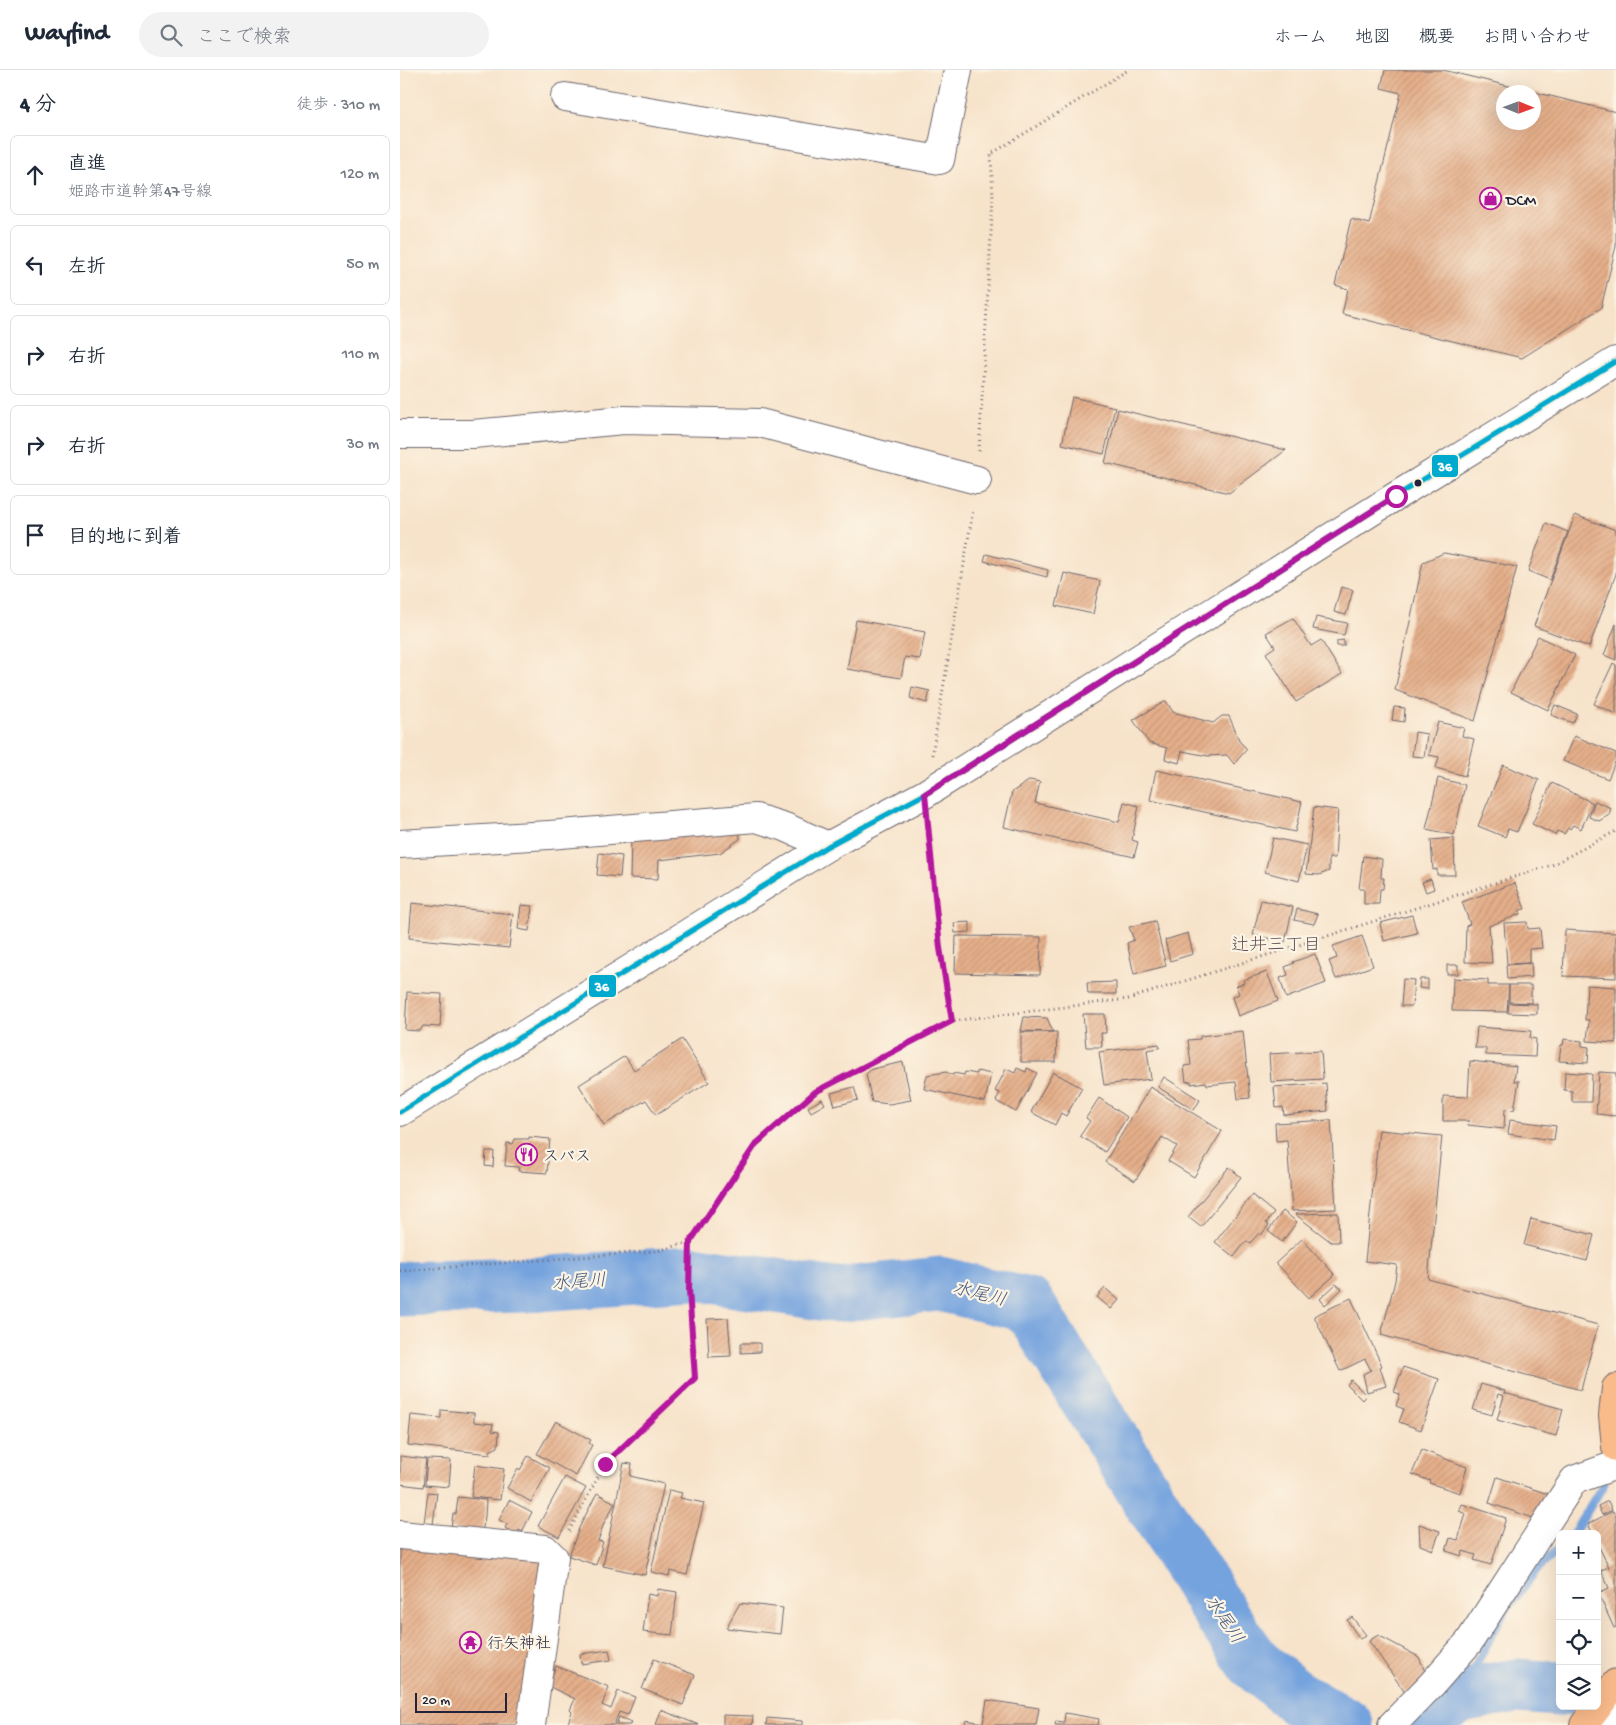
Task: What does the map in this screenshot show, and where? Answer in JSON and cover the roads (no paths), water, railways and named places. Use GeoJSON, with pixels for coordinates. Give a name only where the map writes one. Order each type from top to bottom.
{"type":"FeatureCollection","features":[{"type":"Feature","properties":{"kind":"main road"},"geometry":{"type":"LineString","coordinates":[[1616,1388],[1613,1414],[1616,1447]]}},
{"type":"Feature","properties":{"kind":"main road"},"geometry":{"type":"LineString","coordinates":[[1599,1716],[1616,1683]]}},
{"type":"Feature","properties":{"kind":"street"},"geometry":{"type":"LineString","coordinates":[[565,97],[940,160],[958,70]]}},
{"type":"Feature","properties":{"kind":"street"},"geometry":{"type":"LineString","coordinates":[[400,1112],[828,846],[925,794],[1396,496],[1616,361]]}},
{"type":"Feature","properties":{"kind":"street"},"geometry":{"type":"LineString","coordinates":[[400,434],[473,434],[624,420],[760,423],[977,480]]}},
{"type":"Feature","properties":{"kind":"street"},"geometry":{"type":"LineString","coordinates":[[400,844],[549,835],[756,818],[785,827],[828,846]]}},
{"type":"Feature","properties":{"kind":"street"},"geometry":{"type":"LineString","coordinates":[[1392,1725],[1469,1642],[1574,1480],[1616,1465]]}},
{"type":"Feature","properties":{"kind":"street"},"geometry":{"type":"LineString","coordinates":[[400,1535],[545,1549],[554,1558],[531,1725]]}},
{"type":"Feature","properties":{"kind":"waterway","name":"水尾川"},"geometry":{"type":"LineString","coordinates":[[400,1289],[524,1285],[692,1273],[834,1295],[940,1284],[1028,1305],[1225,1621],[1255,1664],[1298,1699],[1346,1725]]}},
{"type":"Feature","properties":{"kind":"waterway"},"geometry":{"type":"LineString","coordinates":[[1575,1530],[1604,1484]]}},
{"type":"Feature","properties":{"kind":"waterway"},"geometry":{"type":"LineString","coordinates":[[1460,1696],[1499,1620],[1536,1570],[1556,1552]]}},
{"type":"Feature","properties":{"kind":"waterway","name":"水尾川"},"geometry":{"type":"LineString","coordinates":[[1414,1725],[1460,1696],[1516,1686],[1556,1689]]}},
{"type":"Feature","properties":{"kind":"place","name":"DCM"},"geometry":{"type":"Point","coordinates":[1490,199]}},
{"type":"Feature","properties":{"kind":"place","name":"スバス"},"geometry":{"type":"Point","coordinates":[527,1155]}},
{"type":"Feature","properties":{"kind":"place","name":"行矢神社"},"geometry":{"type":"Point","coordinates":[471,1642]}},
{"type":"Feature","properties":{"kind":"district","name":"辻井三丁目"},"geometry":{"type":"Point","coordinates":[1276,944]}}]}
